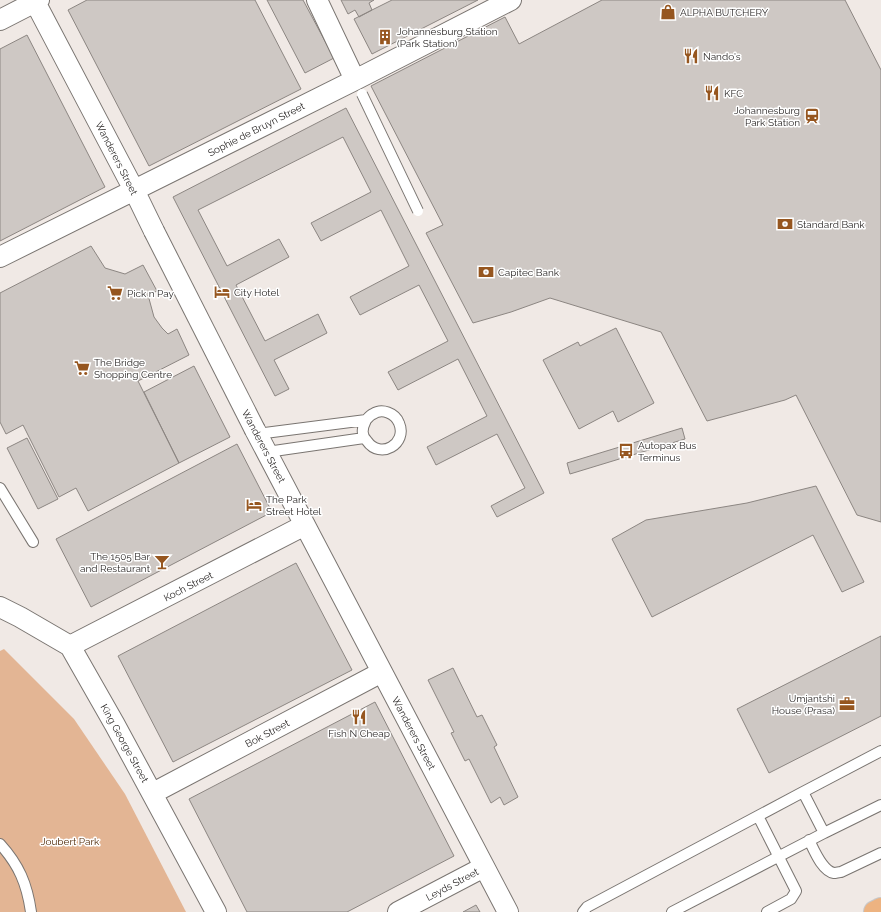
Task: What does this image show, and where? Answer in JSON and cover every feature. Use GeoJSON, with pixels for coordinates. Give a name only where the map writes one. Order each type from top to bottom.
{"type":"FeatureCollection","features":[{"type":"Feature","properties":{"kind":"main road"},"geometry":{"type":"LineString","coordinates":[[874,912],[881,909]]}},
{"type":"Feature","properties":{"kind":"street"},"geometry":{"type":"LineString","coordinates":[[317,0],[358,87]]}},
{"type":"Feature","properties":{"kind":"street","name":"Sophie de Bruyn Street"},"geometry":{"type":"LineString","coordinates":[[0,257],[134,190],[358,87],[511,0]]}},
{"type":"Feature","properties":{"kind":"street"},"geometry":{"type":"LineString","coordinates":[[0,20],[36,1]]}},
{"type":"Feature","properties":{"kind":"street","name":"Wanderers Street"},"geometry":{"type":"LineString","coordinates":[[36,1],[134,190],[256,432],[508,912]]}},
{"type":"Feature","properties":{"kind":"street","name":"Koch Street"},"geometry":{"type":"LineString","coordinates":[[70,646],[305,525]]}},
{"type":"Feature","properties":{"kind":"street"},"geometry":{"type":"LineString","coordinates":[[0,607],[70,646]]}},
{"type":"Feature","properties":{"kind":"street","name":"King George Street"},"geometry":{"type":"LineString","coordinates":[[70,646],[153,793],[216,912]]}},
{"type":"Feature","properties":{"kind":"street","name":"Bok Street"},"geometry":{"type":"LineString","coordinates":[[153,793],[382,672]]}},
{"type":"Feature","properties":{"kind":"street","name":"Leyds Street"},"geometry":{"type":"LineString","coordinates":[[398,912],[484,867]]}},
{"type":"Feature","properties":{"kind":"lane"},"geometry":{"type":"LineString","coordinates":[[358,87],[418,211]]}},
{"type":"Feature","properties":{"kind":"lane"},"geometry":{"type":"LineString","coordinates":[[381,411],[390,413],[398,419],[401,428],[400,437],[395,444],[387,449],[378,449],[370,445],[364,438],[363,429],[366,420],[373,414],[381,411]]}},
{"type":"Feature","properties":{"kind":"lane"},"geometry":{"type":"LineString","coordinates":[[256,432],[366,420]]}},
{"type":"Feature","properties":{"kind":"lane"},"geometry":{"type":"LineString","coordinates":[[267,452],[364,438]]}},
{"type":"Feature","properties":{"kind":"lane"},"geometry":{"type":"LineString","coordinates":[[0,488],[33,542]]}},
{"type":"Feature","properties":{"kind":"lane"},"geometry":{"type":"LineString","coordinates":[[583,912],[587,907],[881,752]]}},
{"type":"Feature","properties":{"kind":"lane"},"geometry":{"type":"LineString","coordinates":[[803,792],[824,833]]}},
{"type":"Feature","properties":{"kind":"lane"},"geometry":{"type":"LineString","coordinates":[[672,912],[881,804]]}},
{"type":"Feature","properties":{"kind":"lane"},"geometry":{"type":"LineString","coordinates":[[758,816],[796,891],[791,899],[767,912]]}},
{"type":"Feature","properties":{"kind":"lane"},"geometry":{"type":"LineString","coordinates":[[810,840],[823,866],[828,871],[834,873],[841,872],[881,852]]}},
{"type":"Feature","properties":{"kind":"lane"},"geometry":{"type":"LineString","coordinates":[[0,844],[20,872],[31,912]]}},
{"type":"Feature","properties":{"kind":"green space","name":"Joubert Park"},"geometry":{"type":"Polygon","coordinates":[[[4,649],[74,719],[125,794],[186,912],[0,912],[0,651],[4,649]]]}},
{"type":"Feature","properties":{"kind":"building"},"geometry":{"type":"Polygon","coordinates":[[[87,0],[255,0],[301,89],[149,166],[68,10],[87,0]]]}},
{"type":"Feature","properties":{"kind":"building"},"geometry":{"type":"Polygon","coordinates":[[[267,0],[303,0],[334,58],[305,73],[267,0]]]}},
{"type":"Feature","properties":{"kind":"building"},"geometry":{"type":"Polygon","coordinates":[[[341,0],[374,0],[369,3],[372,10],[359,17],[355,10],[348,14],[341,0]]]}},
{"type":"Feature","properties":{"kind":"building","name":"Johannesburg Station (Park Station)"},"geometry":{"type":"Polygon","coordinates":[[[392,0],[478,0],[372,54],[354,19],[392,0]]]}},
{"type":"Feature","properties":{"kind":"building"},"geometry":{"type":"Polygon","coordinates":[[[602,0],[845,0],[881,70],[881,522],[857,515],[796,395],[785,400],[707,421],[661,332],[550,298],[511,312],[473,323],[426,233],[443,225],[371,86],[505,17],[519,44],[602,0]]]}},
{"type":"Feature","properties":{"kind":"building"},"geometry":{"type":"Polygon","coordinates":[[[27,35],[105,187],[0,241],[0,49],[27,35]]]}},
{"type":"Feature","properties":{"kind":"building"},"geometry":{"type":"Polygon","coordinates":[[[346,108],[544,493],[497,517],[491,506],[525,488],[497,434],[436,465],[427,447],[487,416],[458,359],[398,390],[388,372],[448,341],[419,285],[360,315],[350,297],[409,266],[381,210],[321,241],[311,223],[371,192],[343,137],[198,210],[227,266],[279,239],[289,257],[236,285],[265,341],[318,314],[327,333],[274,360],[289,389],[275,396],[173,197],[346,108]]]}},
{"type":"Feature","properties":{"kind":"building","name":"The Bridge Shopping Centre"},"geometry":{"type":"Polygon","coordinates":[[[91,246],[105,268],[125,274],[143,265],[157,291],[148,295],[154,317],[168,334],[177,329],[189,355],[138,381],[179,463],[88,511],[76,488],[59,497],[23,425],[6,434],[0,422],[0,293],[91,246]]]}},
{"type":"Feature","properties":{"kind":"building"},"geometry":{"type":"Polygon","coordinates":[[[616,328],[654,403],[618,422],[613,411],[579,429],[543,360],[578,342],[580,346],[616,328]]]}},
{"type":"Feature","properties":{"kind":"building"},"geometry":{"type":"Polygon","coordinates":[[[194,366],[230,437],[179,463],[144,392],[194,366]]]}},
{"type":"Feature","properties":{"kind":"building","name":"Autopax Bus Terminus"},"geometry":{"type":"Polygon","coordinates":[[[682,428],[685,439],[570,474],[567,463],[682,428]]]}},
{"type":"Feature","properties":{"kind":"building"},"geometry":{"type":"Polygon","coordinates":[[[27,438],[58,499],[38,509],[7,448],[27,438]]]}},
{"type":"Feature","properties":{"kind":"building"},"geometry":{"type":"Polygon","coordinates":[[[237,444],[272,512],[91,607],[56,539],[237,444]]]}},
{"type":"Feature","properties":{"kind":"building"},"geometry":{"type":"Polygon","coordinates":[[[816,486],[864,582],[842,592],[813,535],[652,617],[612,539],[646,520],[747,503],[816,486]]]}},
{"type":"Feature","properties":{"kind":"building"},"geometry":{"type":"Polygon","coordinates":[[[296,563],[352,670],[173,762],[118,656],[296,563]]]}},
{"type":"Feature","properties":{"kind":"building"},"geometry":{"type":"Polygon","coordinates":[[[881,636],[881,716],[769,773],[737,709],[881,636]]]}},
{"type":"Feature","properties":{"kind":"building"},"geometry":{"type":"Polygon","coordinates":[[[453,668],[477,717],[482,715],[497,745],[494,747],[518,797],[504,805],[500,797],[491,803],[469,759],[465,761],[451,733],[454,732],[428,680],[453,668]]]}},
{"type":"Feature","properties":{"kind":"building"},"geometry":{"type":"Polygon","coordinates":[[[375,702],[454,856],[347,912],[247,912],[189,799],[375,702]]]}},
{"type":"Feature","properties":{"kind":"building"},"geometry":{"type":"Polygon","coordinates":[[[476,905],[480,912],[463,912],[476,905]]]}},
{"type":"Feature","properties":{"kind":"place","name":"ALPHA BUTCHERY"},"geometry":{"type":"Point","coordinates":[668,12]}},
{"type":"Feature","properties":{"kind":"place","name":"Johannesburg Station (Park Station)"},"geometry":{"type":"Point","coordinates":[385,37]}},
{"type":"Feature","properties":{"kind":"place","name":"Nando's"},"geometry":{"type":"Point","coordinates":[691,56]}},
{"type":"Feature","properties":{"kind":"place","name":"KFC"},"geometry":{"type":"Point","coordinates":[712,93]}},
{"type":"Feature","properties":{"kind":"place","name":"Johannesburg Park Station"},"geometry":{"type":"Point","coordinates":[812,116]}},
{"type":"Feature","properties":{"kind":"place","name":"Standard Bank"},"geometry":{"type":"Point","coordinates":[785,224]}},
{"type":"Feature","properties":{"kind":"place","name":"Capitec Bank"},"geometry":{"type":"Point","coordinates":[486,272]}},
{"type":"Feature","properties":{"kind":"place","name":"City Hotel"},"geometry":{"type":"Point","coordinates":[222,292]}},
{"type":"Feature","properties":{"kind":"place","name":"Pick n Pay"},"geometry":{"type":"Point","coordinates":[115,293]}},
{"type":"Feature","properties":{"kind":"place","name":"The Bridge Shopping Centre"},"geometry":{"type":"Point","coordinates":[82,368]}},
{"type":"Feature","properties":{"kind":"place","name":"Autopax Bus Terminus"},"geometry":{"type":"Point","coordinates":[626,451]}},
{"type":"Feature","properties":{"kind":"place","name":"The Park Street Hotel"},"geometry":{"type":"Point","coordinates":[254,505]}},
{"type":"Feature","properties":{"kind":"place","name":"The 1505 Bar and Restaurant"},"geometry":{"type":"Point","coordinates":[162,562]}},
{"type":"Feature","properties":{"kind":"place","name":"Umjantshi House (Prasa)"},"geometry":{"type":"Point","coordinates":[847,704]}},
{"type":"Feature","properties":{"kind":"place","name":"Fish N Cheap"},"geometry":{"type":"Point","coordinates":[359,717]}}]}
